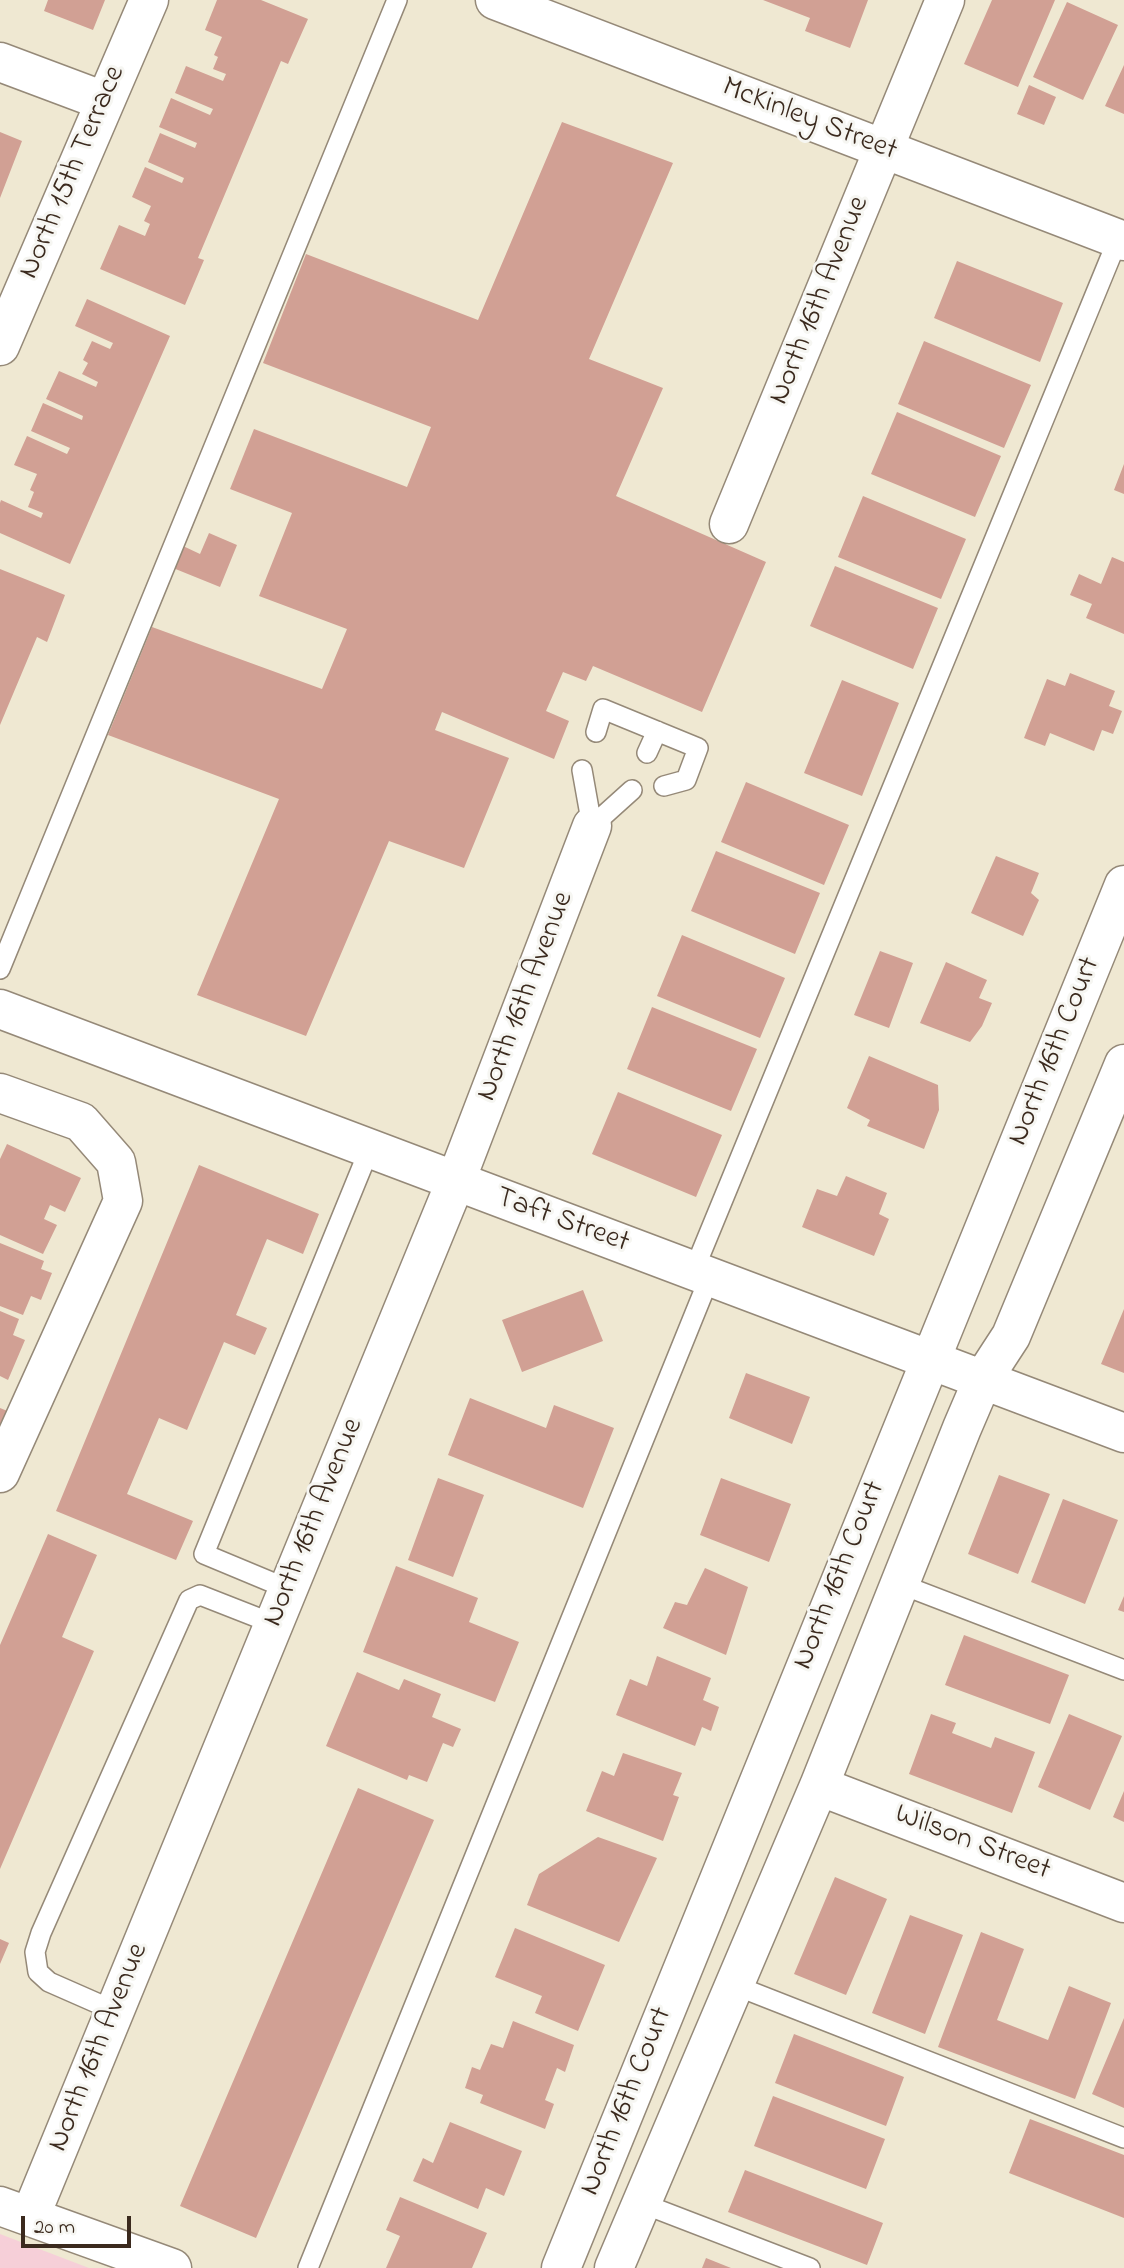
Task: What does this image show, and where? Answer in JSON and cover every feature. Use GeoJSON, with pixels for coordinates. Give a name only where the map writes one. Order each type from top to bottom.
{"type":"FeatureCollection","features":[{"type":"Feature","properties":{"kind":"street","name":"North 15th Terrace"},"geometry":{"type":"LineString","coordinates":[[0,346],[149,0]]}},
{"type":"Feature","properties":{"kind":"street","name":"McKinley Street"},"geometry":{"type":"LineString","coordinates":[[495,0],[1121,240]]}},
{"type":"Feature","properties":{"kind":"street","name":"North 16th Avenue"},"geometry":{"type":"LineString","coordinates":[[729,524],[945,0]]}},
{"type":"Feature","properties":{"kind":"street"},"geometry":{"type":"LineString","coordinates":[[0,62],[104,101]]}},
{"type":"Feature","properties":{"kind":"street","name":"North 16th Avenue"},"geometry":{"type":"LineString","coordinates":[[15,2212],[115,2011],[455,1183],[592,826]]}},
{"type":"Feature","properties":{"kind":"street","name":"North 16th Court"},"geometry":{"type":"LineString","coordinates":[[561,2268],[929,1359],[1124,886]]}},
{"type":"Feature","properties":{"kind":"street","name":"Taft Street"},"geometry":{"type":"LineString","coordinates":[[0,1009],[455,1183],[983,1378],[1124,1433]]}},
{"type":"Feature","properties":{"kind":"street","name":"North 16th Court"},"geometry":{"type":"LineString","coordinates":[[614,2268],[819,1786],[983,1378],[1011,1336],[1124,1065]]}},
{"type":"Feature","properties":{"kind":"street"},"geometry":{"type":"LineString","coordinates":[[0,1093],[81,1122],[116,1161],[123,1201],[0,1473]]}},
{"type":"Feature","properties":{"kind":"street","name":"Wilson Street"},"geometry":{"type":"LineString","coordinates":[[819,1786],[1124,1903]]}},
{"type":"Feature","properties":{"kind":"street"},"geometry":{"type":"LineString","coordinates":[[15,2212],[172,2268]]}},
{"type":"Feature","properties":{"kind":"lane"},"geometry":{"type":"LineString","coordinates":[[0,969],[397,0]]}},
{"type":"Feature","properties":{"kind":"lane"},"geometry":{"type":"LineString","coordinates":[[308,2268],[702,1273],[1121,240]]}},
{"type":"Feature","properties":{"kind":"lane"},"geometry":{"type":"LineString","coordinates":[[596,732],[603,709],[698,748],[685,780],[664,786]]}},
{"type":"Feature","properties":{"kind":"lane"},"geometry":{"type":"LineString","coordinates":[[647,753],[657,731]]}},
{"type":"Feature","properties":{"kind":"lane"},"geometry":{"type":"LineString","coordinates":[[582,770],[592,826]]}},
{"type":"Feature","properties":{"kind":"lane"},"geometry":{"type":"LineString","coordinates":[[592,826],[632,790]]}},
{"type":"Feature","properties":{"kind":"lane"},"geometry":{"type":"LineString","coordinates":[[281,1606],[204,1555],[369,1150]]}},
{"type":"Feature","properties":{"kind":"lane"},"geometry":{"type":"LineString","coordinates":[[900,1584],[1124,1670]]}},
{"type":"Feature","properties":{"kind":"lane"},"geometry":{"type":"LineString","coordinates":[[115,2011],[49,1982],[38,1972],[35,1952],[41,1933],[189,1601],[200,1595],[281,1606]]}},
{"type":"Feature","properties":{"kind":"lane"},"geometry":{"type":"LineString","coordinates":[[734,1985],[1124,2138]]}},
{"type":"Feature","properties":{"kind":"lane"},"geometry":{"type":"LineString","coordinates":[[641,2203],[810,2268]]}},
{"type":"Feature","properties":{"kind":"shaded area"},"geometry":{"type":"Polygon","coordinates":[[[0,2234],[89,2268],[0,2268],[0,2234]]]}},
{"type":"Feature","properties":{"kind":"building"},"geometry":{"type":"Polygon","coordinates":[[[48,0],[105,0],[93,30],[44,11],[48,0]]]}},
{"type":"Feature","properties":{"kind":"building"},"geometry":{"type":"Polygon","coordinates":[[[217,0],[261,0],[308,19],[288,64],[281,61],[198,258],[204,260],[185,305],[100,269],[119,225],[145,236],[150,224],[144,221],[151,206],[132,197],[145,167],[182,183],[184,178],[148,162],[160,133],[195,148],[197,143],[159,127],[171,98],[210,115],[213,109],[175,93],[186,66],[223,81],[226,74],[213,69],[218,57],[214,55],[222,37],[205,30],[217,0]]]}},
{"type":"Feature","properties":{"kind":"building"},"geometry":{"type":"Polygon","coordinates":[[[763,0],[868,0],[850,48],[805,31],[810,18],[763,0]]]}},
{"type":"Feature","properties":{"kind":"building"},"geometry":{"type":"Polygon","coordinates":[[[992,0],[1055,0],[1018,87],[964,64],[992,0]]]}},
{"type":"Feature","properties":{"kind":"building"},"geometry":{"type":"Polygon","coordinates":[[[1067,2],[1118,25],[1083,100],[1033,77],[1067,2]]]}},
{"type":"Feature","properties":{"kind":"building"},"geometry":{"type":"Polygon","coordinates":[[[1124,65],[1124,114],[1105,106],[1124,65]]]}},
{"type":"Feature","properties":{"kind":"building"},"geometry":{"type":"Polygon","coordinates":[[[1029,85],[1056,97],[1044,125],[1017,114],[1029,85]]]}},
{"type":"Feature","properties":{"kind":"building"},"geometry":{"type":"Polygon","coordinates":[[[562,122],[673,163],[589,359],[663,388],[616,496],[766,562],[702,712],[593,666],[586,681],[563,672],[546,711],[569,721],[554,759],[442,712],[435,730],[509,758],[464,868],[389,841],[306,1036],[197,995],[279,799],[108,735],[152,627],[322,689],[347,629],[259,596],[292,513],[230,489],[254,429],[407,487],[431,427],[263,363],[306,254],[478,320],[562,122]]]}},
{"type":"Feature","properties":{"kind":"building"},"geometry":{"type":"Polygon","coordinates":[[[0,132],[22,141],[0,198],[0,132]]]}},
{"type":"Feature","properties":{"kind":"building"},"geometry":{"type":"Polygon","coordinates":[[[957,261],[1063,303],[1040,362],[934,318],[957,261]]]}},
{"type":"Feature","properties":{"kind":"building"},"geometry":{"type":"Polygon","coordinates":[[[87,299],[170,336],[70,564],[0,533],[0,503],[1,500],[41,518],[43,513],[28,507],[34,492],[30,490],[37,474],[14,465],[27,436],[67,454],[70,448],[31,431],[43,403],[82,420],[83,416],[46,399],[59,371],[96,387],[98,382],[82,374],[88,363],[83,360],[92,341],[110,349],[113,343],[75,326],[87,299]]]}},
{"type":"Feature","properties":{"kind":"building"},"geometry":{"type":"Polygon","coordinates":[[[924,341],[1031,385],[1004,448],[898,404],[924,341]]]}},
{"type":"Feature","properties":{"kind":"building"},"geometry":{"type":"Polygon","coordinates":[[[897,412],[1001,456],[975,517],[871,474],[897,412]]]}},
{"type":"Feature","properties":{"kind":"building"},"geometry":{"type":"Polygon","coordinates":[[[1124,464],[1124,494],[1114,490],[1124,464]]]}},
{"type":"Feature","properties":{"kind":"building"},"geometry":{"type":"Polygon","coordinates":[[[863,496],[966,539],[941,599],[838,557],[863,496]]]}},
{"type":"Feature","properties":{"kind":"building"},"geometry":{"type":"Polygon","coordinates":[[[209,533],[237,545],[220,587],[173,568],[183,546],[200,554],[209,533]]]}},
{"type":"Feature","properties":{"kind":"building"},"geometry":{"type":"Polygon","coordinates":[[[1112,557],[1124,562],[1124,634],[1086,618],[1092,604],[1070,595],[1079,574],[1101,584],[1112,557]]]}},
{"type":"Feature","properties":{"kind":"building"},"geometry":{"type":"Polygon","coordinates":[[[835,566],[938,608],[913,669],[810,626],[835,566]]]}},
{"type":"Feature","properties":{"kind":"building"},"geometry":{"type":"Polygon","coordinates":[[[0,569],[65,595],[47,642],[37,637],[0,725],[0,569]]]}},
{"type":"Feature","properties":{"kind":"building"},"geometry":{"type":"Polygon","coordinates":[[[1070,673],[1115,691],[1109,706],[1122,711],[1113,734],[1102,730],[1094,751],[1050,733],[1045,746],[1024,738],[1047,679],[1065,686],[1070,673]]]}},
{"type":"Feature","properties":{"kind":"building"},"geometry":{"type":"Polygon","coordinates":[[[842,680],[899,703],[862,796],[804,773],[842,680]]]}},
{"type":"Feature","properties":{"kind":"building"},"geometry":{"type":"Polygon","coordinates":[[[746,782],[849,825],[824,885],[721,842],[746,782]]]}},
{"type":"Feature","properties":{"kind":"building"},"geometry":{"type":"Polygon","coordinates":[[[716,851],[820,893],[795,954],[691,911],[716,851]]]}},
{"type":"Feature","properties":{"kind":"building"},"geometry":{"type":"Polygon","coordinates":[[[996,856],[1039,873],[1031,893],[1039,900],[1023,936],[971,913],[996,856]]]}},
{"type":"Feature","properties":{"kind":"building"},"geometry":{"type":"Polygon","coordinates":[[[682,935],[785,978],[760,1038],[657,996],[682,935]]]}},
{"type":"Feature","properties":{"kind":"building"},"geometry":{"type":"Polygon","coordinates":[[[880,951],[913,963],[889,1028],[854,1015],[880,951]]]}},
{"type":"Feature","properties":{"kind":"building"},"geometry":{"type":"Polygon","coordinates":[[[946,962],[987,980],[979,998],[992,1003],[982,1026],[970,1042],[920,1023],[946,962]]]}},
{"type":"Feature","properties":{"kind":"building"},"geometry":{"type":"Polygon","coordinates":[[[652,1007],[757,1049],[731,1111],[627,1069],[652,1007]]]}},
{"type":"Feature","properties":{"kind":"building"},"geometry":{"type":"Polygon","coordinates":[[[869,1056],[938,1085],[939,1110],[924,1149],[867,1126],[870,1120],[847,1108],[869,1056]]]}},
{"type":"Feature","properties":{"kind":"building"},"geometry":{"type":"Polygon","coordinates":[[[618,1092],[722,1135],[696,1197],[592,1154],[618,1092]]]}},
{"type":"Feature","properties":{"kind":"building"},"geometry":{"type":"Polygon","coordinates":[[[7,1144],[81,1178],[65,1212],[50,1205],[44,1219],[57,1225],[43,1254],[0,1235],[0,1159],[7,1144]]]}},
{"type":"Feature","properties":{"kind":"building"},"geometry":{"type":"Polygon","coordinates":[[[199,1165],[319,1214],[303,1254],[267,1239],[236,1315],[267,1328],[255,1355],[224,1342],[187,1430],[159,1418],[127,1494],[193,1521],[176,1560],[56,1511],[199,1165]]]}},
{"type":"Feature","properties":{"kind":"building"},"geometry":{"type":"Polygon","coordinates":[[[846,1176],[887,1193],[879,1214],[889,1219],[874,1256],[802,1227],[817,1189],[837,1196],[846,1176]]]}},
{"type":"Feature","properties":{"kind":"building"},"geometry":{"type":"Polygon","coordinates":[[[0,1243],[44,1261],[41,1269],[52,1273],[41,1300],[31,1296],[23,1315],[0,1306],[0,1243]]]}},
{"type":"Feature","properties":{"kind":"building"},"geometry":{"type":"Polygon","coordinates":[[[583,1290],[603,1341],[522,1372],[502,1320],[583,1290]]]}},
{"type":"Feature","properties":{"kind":"building"},"geometry":{"type":"Polygon","coordinates":[[[1124,1309],[1124,1373],[1101,1364],[1124,1309]]]}},
{"type":"Feature","properties":{"kind":"building"},"geometry":{"type":"Polygon","coordinates":[[[0,1311],[19,1319],[13,1335],[25,1340],[8,1380],[0,1376],[0,1311]]]}},
{"type":"Feature","properties":{"kind":"building"},"geometry":{"type":"Polygon","coordinates":[[[746,1373],[810,1397],[792,1444],[729,1418],[746,1373]]]}},
{"type":"Feature","properties":{"kind":"building"},"geometry":{"type":"Polygon","coordinates":[[[470,1398],[546,1428],[554,1405],[614,1428],[583,1508],[448,1455],[470,1398]]]}},
{"type":"Feature","properties":{"kind":"building"},"geometry":{"type":"Polygon","coordinates":[[[0,1408],[20,1416],[0,1429],[0,1408]]]}},
{"type":"Feature","properties":{"kind":"building"},"geometry":{"type":"Polygon","coordinates":[[[999,1475],[1050,1494],[1018,1574],[968,1554],[999,1475]]]}},
{"type":"Feature","properties":{"kind":"building"},"geometry":{"type":"Polygon","coordinates":[[[438,1478],[484,1495],[453,1577],[408,1560],[438,1478]]]}},
{"type":"Feature","properties":{"kind":"building"},"geometry":{"type":"Polygon","coordinates":[[[721,1478],[791,1504],[769,1562],[700,1535],[721,1478]]]}},
{"type":"Feature","properties":{"kind":"building"},"geometry":{"type":"Polygon","coordinates":[[[1063,1499],[1118,1520],[1085,1604],[1031,1582],[1063,1499]]]}},
{"type":"Feature","properties":{"kind":"building"},"geometry":{"type":"Polygon","coordinates":[[[48,1534],[97,1555],[62,1637],[94,1651],[0,1869],[0,1645],[48,1534]]]}},
{"type":"Feature","properties":{"kind":"building"},"geometry":{"type":"Polygon","coordinates":[[[396,1566],[478,1598],[469,1622],[519,1642],[495,1702],[363,1652],[396,1566]]]}},
{"type":"Feature","properties":{"kind":"building"},"geometry":{"type":"Polygon","coordinates":[[[705,1568],[748,1587],[726,1655],[663,1628],[675,1602],[687,1605],[705,1568]]]}},
{"type":"Feature","properties":{"kind":"building"},"geometry":{"type":"Polygon","coordinates":[[[1124,1596],[1124,1612],[1118,1610],[1124,1596]]]}},
{"type":"Feature","properties":{"kind":"building"},"geometry":{"type":"Polygon","coordinates":[[[964,1635],[1069,1675],[1050,1724],[945,1685],[964,1635]]]}},
{"type":"Feature","properties":{"kind":"building"},"geometry":{"type":"Polygon","coordinates":[[[657,1656],[711,1678],[703,1700],[719,1707],[711,1731],[702,1727],[695,1746],[616,1715],[630,1679],[647,1686],[657,1656]]]}},
{"type":"Feature","properties":{"kind":"building"},"geometry":{"type":"Polygon","coordinates":[[[357,1672],[399,1690],[404,1679],[441,1694],[432,1717],[461,1729],[453,1747],[443,1743],[427,1782],[409,1775],[407,1780],[326,1746],[357,1672]]]}},
{"type":"Feature","properties":{"kind":"building"},"geometry":{"type":"Polygon","coordinates":[[[931,1714],[956,1723],[952,1733],[991,1748],[995,1737],[1035,1752],[1012,1813],[909,1774],[931,1714]]]}},
{"type":"Feature","properties":{"kind":"building"},"geometry":{"type":"Polygon","coordinates":[[[1069,1714],[1122,1736],[1090,1810],[1038,1787],[1069,1714]]]}},
{"type":"Feature","properties":{"kind":"building"},"geometry":{"type":"Polygon","coordinates":[[[623,1753],[682,1773],[673,1795],[679,1797],[663,1841],[586,1811],[602,1771],[614,1776],[623,1753]]]}},
{"type":"Feature","properties":{"kind":"building"},"geometry":{"type":"Polygon","coordinates":[[[358,1788],[434,1820],[256,2238],[180,2206],[358,1788]]]}},
{"type":"Feature","properties":{"kind":"building"},"geometry":{"type":"Polygon","coordinates":[[[1124,1791],[1124,1822],[1113,1817],[1124,1791]]]}},
{"type":"Feature","properties":{"kind":"building"},"geometry":{"type":"Polygon","coordinates":[[[598,1837],[657,1858],[619,1942],[527,1905],[539,1874],[598,1837]]]}},
{"type":"Feature","properties":{"kind":"building"},"geometry":{"type":"Polygon","coordinates":[[[835,1877],[887,1899],[846,1995],[794,1974],[835,1877]]]}},
{"type":"Feature","properties":{"kind":"building"},"geometry":{"type":"Polygon","coordinates":[[[910,1915],[963,1935],[925,2034],[872,2013],[910,1915]]]}},
{"type":"Feature","properties":{"kind":"building"},"geometry":{"type":"Polygon","coordinates":[[[515,1928],[605,1965],[578,2031],[535,2013],[542,1996],[495,1977],[515,1928]]]}},
{"type":"Feature","properties":{"kind":"building"},"geometry":{"type":"Polygon","coordinates":[[[981,1932],[1024,1949],[997,2020],[1048,2040],[1069,1986],[1111,2003],[1075,2099],[938,2047],[981,1932]]]}},
{"type":"Feature","properties":{"kind":"building"},"geometry":{"type":"Polygon","coordinates":[[[0,1939],[9,1943],[0,1964],[0,1939]]]}},
{"type":"Feature","properties":{"kind":"building"},"geometry":{"type":"Polygon","coordinates":[[[1124,2018],[1124,2108],[1092,2094],[1124,2018]]]}},
{"type":"Feature","properties":{"kind":"building"},"geometry":{"type":"Polygon","coordinates":[[[513,2021],[574,2045],[565,2072],[557,2068],[545,2100],[554,2104],[545,2129],[480,2103],[483,2095],[465,2088],[472,2067],[480,2070],[491,2044],[503,2048],[513,2021]]]}},
{"type":"Feature","properties":{"kind":"building"},"geometry":{"type":"Polygon","coordinates":[[[794,2034],[904,2077],[886,2126],[775,2083],[794,2034]]]}},
{"type":"Feature","properties":{"kind":"building"},"geometry":{"type":"Polygon","coordinates":[[[773,2096],[885,2139],[866,2189],[754,2146],[773,2096]]]}},
{"type":"Feature","properties":{"kind":"building"},"geometry":{"type":"Polygon","coordinates":[[[1030,2119],[1124,2155],[1124,2218],[1009,2173],[1030,2119]]]}},
{"type":"Feature","properties":{"kind":"building"},"geometry":{"type":"Polygon","coordinates":[[[450,2122],[522,2151],[504,2196],[486,2188],[478,2209],[413,2181],[423,2158],[433,2163],[450,2122]]]}},
{"type":"Feature","properties":{"kind":"building"},"geometry":{"type":"Polygon","coordinates":[[[745,2170],[883,2223],[867,2265],[728,2212],[745,2170]]]}},
{"type":"Feature","properties":{"kind":"building"},"geometry":{"type":"Polygon","coordinates":[[[400,2197],[487,2233],[472,2268],[386,2268],[400,2236],[386,2230],[400,2197]]]}},
{"type":"Feature","properties":{"kind":"building"},"geometry":{"type":"Polygon","coordinates":[[[706,2258],[731,2268],[702,2268],[706,2258]]]}}]}
